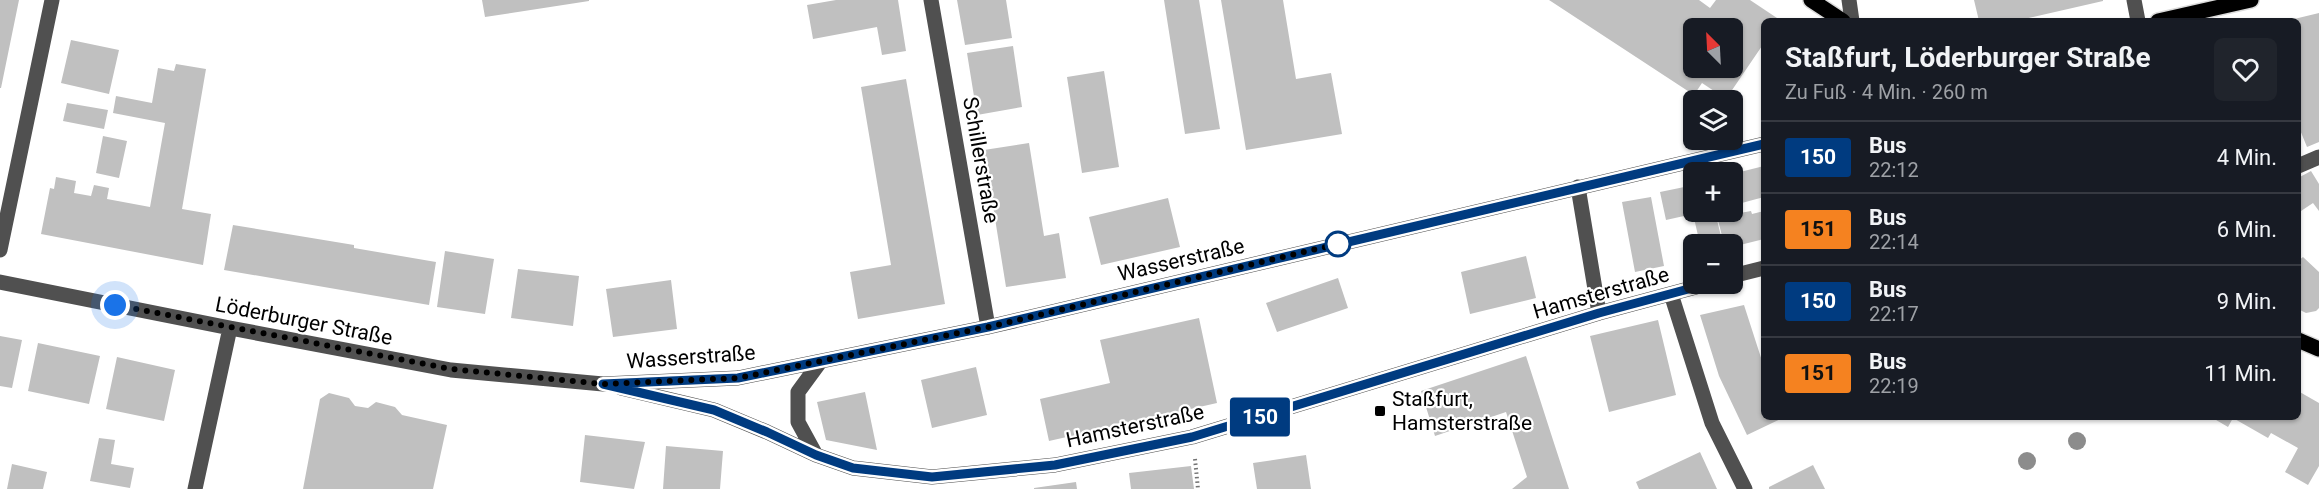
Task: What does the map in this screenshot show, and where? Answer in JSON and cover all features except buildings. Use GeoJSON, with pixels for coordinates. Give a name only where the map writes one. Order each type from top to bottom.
{"type":"FeatureCollection","features":[{"type":"Feature","properties":{"kind":"main road"},"geometry":{"type":"LineString","coordinates":[[1811,0],[1838,18]]}},
{"type":"Feature","properties":{"kind":"main road"},"geometry":{"type":"LineString","coordinates":[[2171,18],[2251,0]]}},
{"type":"Feature","properties":{"kind":"main road"},"geometry":{"type":"LineString","coordinates":[[2301,341],[2319,349]]}},
{"type":"Feature","properties":{"kind":"street"},"geometry":{"type":"LineString","coordinates":[[0,250],[52,0]]}},
{"type":"Feature","properties":{"kind":"street","name":"Schillerstraße"},"geometry":{"type":"LineString","coordinates":[[932,0],[988,327]]}},
{"type":"Feature","properties":{"kind":"street"},"geometry":{"type":"LineString","coordinates":[[1849,0],[1852,18]]}},
{"type":"Feature","properties":{"kind":"street"},"geometry":{"type":"LineString","coordinates":[[2134,0],[2137,18]]}},
{"type":"Feature","properties":{"kind":"street","name":"Wasserstraße"},"geometry":{"type":"LineString","coordinates":[[603,384],[738,378],[820,362],[988,327],[1761,145]]}},
{"type":"Feature","properties":{"kind":"street"},"geometry":{"type":"LineString","coordinates":[[2301,165],[2319,157]]}},
{"type":"Feature","properties":{"kind":"street"},"geometry":{"type":"LineString","coordinates":[[1578,188],[1599,313]]}},
{"type":"Feature","properties":{"kind":"street"},"geometry":{"type":"LineString","coordinates":[[1743,273],[1761,269]]}},
{"type":"Feature","properties":{"kind":"street","name":"Löderburger Straße"},"geometry":{"type":"LineString","coordinates":[[0,282],[451,369],[603,384]]}},
{"type":"Feature","properties":{"kind":"street","name":"Hamsterstraße"},"geometry":{"type":"LineString","coordinates":[[603,384],[714,410],[816,455],[853,468],[931,483],[1055,465],[1192,437],[1599,313],[1683,291]]}},
{"type":"Feature","properties":{"kind":"street"},"geometry":{"type":"LineString","coordinates":[[1671,294],[1712,423],[1745,489]]}},
{"type":"Feature","properties":{"kind":"street"},"geometry":{"type":"LineString","coordinates":[[195,489],[230,328]]}},
{"type":"Feature","properties":{"kind":"street"},"geometry":{"type":"LineString","coordinates":[[816,455],[798,422],[798,392],[820,362]]}},
{"type":"Feature","properties":{"kind":"bus line","name":"150"},"geometry":{"type":"LineString","coordinates":[[1683,290],[1599,313],[1192,437],[1055,465],[932,477],[853,468],[816,455],[714,410],[603,384],[738,378],[988,327],[1761,145]]}},
{"type":"Feature","properties":{"kind":"place","name":"Staßfurt, Hamsterstraße"},"geometry":{"type":"Point","coordinates":[1380,411]}},
{"type":"Feature","properties":{"kind":"route"},"geometry":{"type":"LineString","coordinates":[[115,305],[451,369],[603,384],[738,378],[988,327],[1340,244],[1338,244]]}}]}
